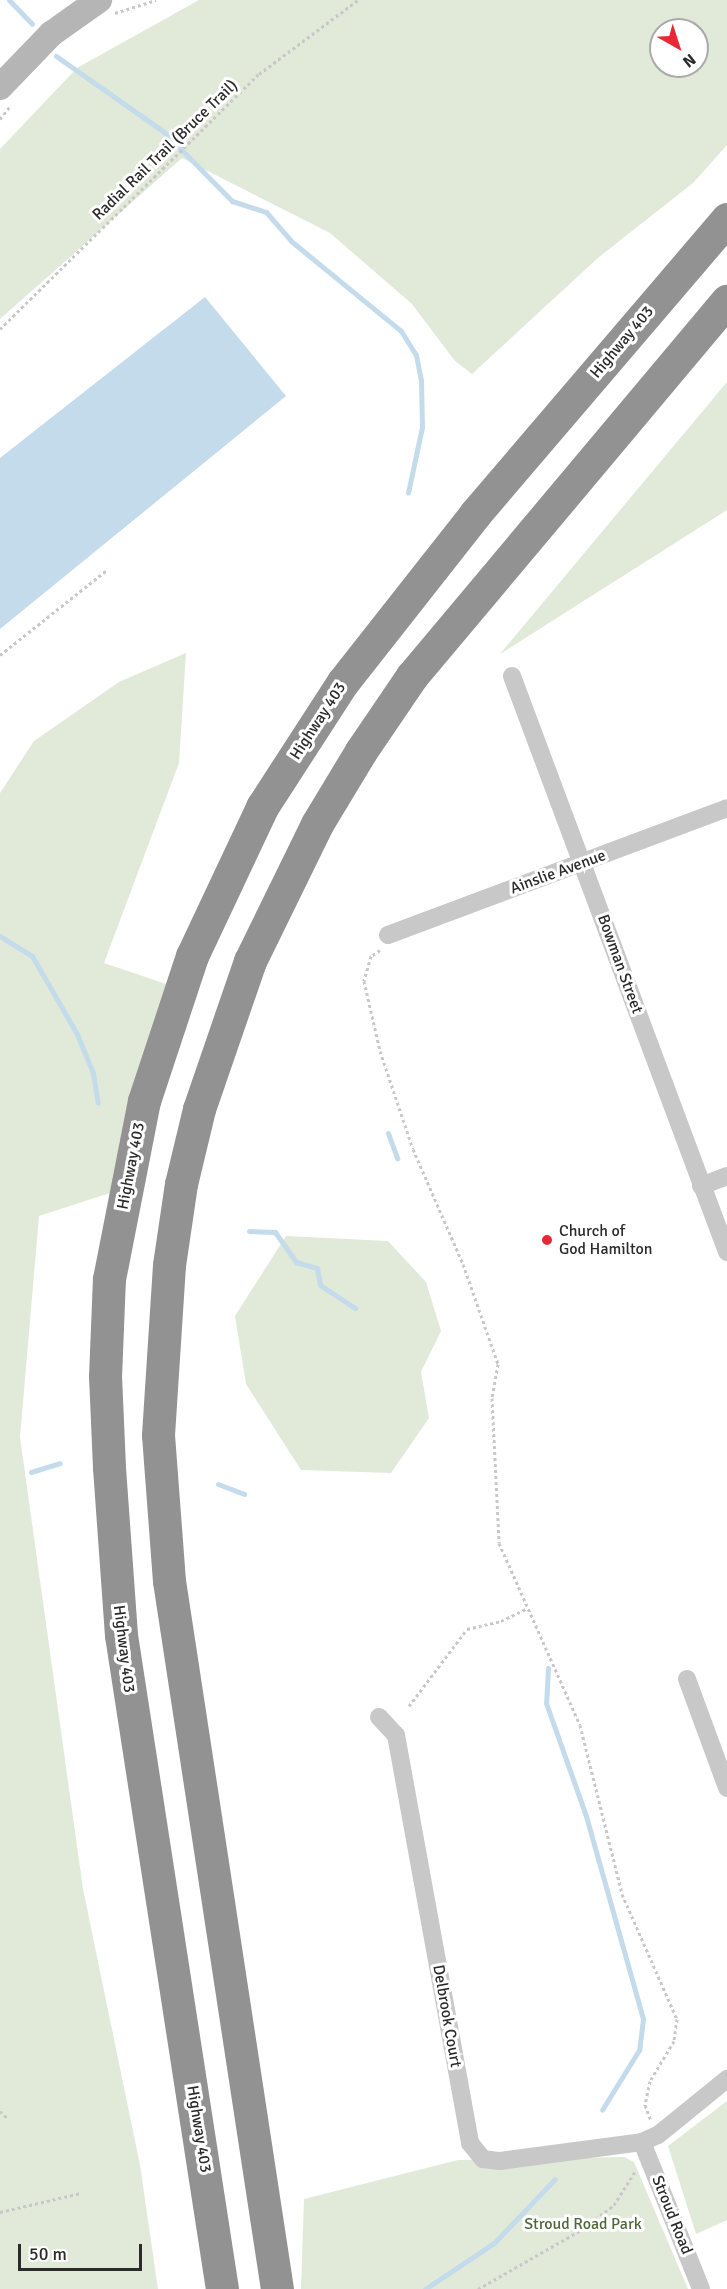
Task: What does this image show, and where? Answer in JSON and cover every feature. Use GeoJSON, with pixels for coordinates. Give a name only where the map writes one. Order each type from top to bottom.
{"type":"FeatureCollection","features":[{"type":"Feature","properties":{"kind":"highway","name":"Highway 403"},"geometry":{"type":"LineString","coordinates":[[222,2289],[121,1635],[109,1467],[105,1377],[109,1279],[144,1101],[192,956],[257,817],[343,682],[475,514],[727,219]]}},
{"type":"Feature","properties":{"kind":"highway"},"geometry":{"type":"LineString","coordinates":[[277,2289],[169,1581],[159,1424],[169,1265],[181,1184],[199,1109],[250,961],[317,824],[361,751],[412,676],[727,301]]}},
{"type":"Feature","properties":{"kind":"street"},"geometry":{"type":"LineString","coordinates":[[0,87],[51,34],[99,0]]}},
{"type":"Feature","properties":{"kind":"street","name":"Bowman Street"},"geometry":{"type":"LineString","coordinates":[[512,676],[584,862],[727,1252]]}},
{"type":"Feature","properties":{"kind":"street","name":"Ainslie Avenue"},"geometry":{"type":"LineString","coordinates":[[384,942],[727,808]]}},
{"type":"Feature","properties":{"kind":"street"},"geometry":{"type":"LineString","coordinates":[[701,1186],[727,1176]]}},
{"type":"Feature","properties":{"kind":"street"},"geometry":{"type":"LineString","coordinates":[[687,1679],[727,1788]]}},
{"type":"Feature","properties":{"kind":"street","name":"Delbrook Court"},"geometry":{"type":"LineString","coordinates":[[379,1717],[396,1735],[470,2143],[483,2159],[500,2161],[645,2148]]}},
{"type":"Feature","properties":{"kind":"street"},"geometry":{"type":"LineString","coordinates":[[645,2148],[658,2134],[727,2079]]}},
{"type":"Feature","properties":{"kind":"street","name":"Stroud Road"},"geometry":{"type":"LineString","coordinates":[[645,2148],[701,2289]]}},
{"type":"Feature","properties":{"kind":"path","name":"Radial Rail Trail (Bruce Trail)"},"geometry":{"type":"LineString","coordinates":[[0,329],[259,74],[357,0]]}},
{"type":"Feature","properties":{"kind":"path"},"geometry":{"type":"LineString","coordinates":[[0,654],[107,570]]}},
{"type":"Feature","properties":{"kind":"path"},"geometry":{"type":"LineString","coordinates":[[384,942],[366,966],[364,981],[380,1051],[413,1149],[463,1264],[498,1364],[492,1398],[499,1543],[580,1725],[622,1894],[677,2019],[674,2041],[650,2081],[645,2105],[652,2123]]}},
{"type":"Feature","properties":{"kind":"path"},"geometry":{"type":"LineString","coordinates":[[409,1706],[467,1629],[501,1621],[528,1608]]}},
{"type":"Feature","properties":{"kind":"path"},"geometry":{"type":"LineString","coordinates":[[0,2111],[8,2119]]}},
{"type":"Feature","properties":{"kind":"path"},"geometry":{"type":"LineString","coordinates":[[478,2289],[581,2230],[614,2205],[645,2148]]}},
{"type":"Feature","properties":{"kind":"path"},"geometry":{"type":"LineString","coordinates":[[0,2212],[81,2193]]}},
{"type":"Feature","properties":{"kind":"green space"},"geometry":{"type":"Polygon","coordinates":[[[199,0],[727,0],[727,145],[693,183],[599,257],[472,374],[455,361],[412,304],[330,233],[182,158],[0,319],[0,149],[77,68],[199,0]]]}},
{"type":"Feature","properties":{"kind":"green space"},"geometry":{"type":"Polygon","coordinates":[[[727,382],[727,510],[500,654],[727,382]]]}},
{"type":"Feature","properties":{"kind":"green space"},"geometry":{"type":"Polygon","coordinates":[[[186,653],[179,763],[104,963],[169,985],[113,1192],[39,1216],[20,1437],[83,1889],[140,2165],[158,2289],[0,2289],[0,793],[34,741],[119,682],[186,653]]]}},
{"type":"Feature","properties":{"kind":"green space"},"geometry":{"type":"Polygon","coordinates":[[[286,1236],[388,1241],[426,1282],[441,1331],[421,1372],[429,1418],[391,1473],[301,1470],[246,1384],[235,1316],[286,1236]]]}},
{"type":"Feature","properties":{"kind":"green space"},"geometry":{"type":"Polygon","coordinates":[[[727,2101],[727,2220],[696,2234],[668,2146],[727,2101]]]}},
{"type":"Feature","properties":{"kind":"green space","name":"Stroud Road Park"},"geometry":{"type":"Polygon","coordinates":[[[624,2157],[634,2162],[688,2289],[301,2289],[304,2199],[458,2160],[624,2157]]]}},
{"type":"Feature","properties":{"kind":"water"},"geometry":{"type":"Polygon","coordinates":[[[205,297],[286,396],[0,629],[0,458],[205,297]]]}},
{"type":"Feature","properties":{"kind":"waterway"},"geometry":{"type":"LineString","coordinates":[[9,0],[32,24]]}},
{"type":"Feature","properties":{"kind":"waterway"},"geometry":{"type":"LineString","coordinates":[[56,56],[164,132],[232,201],[266,212],[291,241],[401,331],[416,355],[421,380],[422,427],[408,493]]}},
{"type":"Feature","properties":{"kind":"waterway"},"geometry":{"type":"LineString","coordinates":[[0,936],[32,956],[77,1034],[93,1073],[98,1103]]}},
{"type":"Feature","properties":{"kind":"waterway"},"geometry":{"type":"LineString","coordinates":[[388,1133],[397,1158]]}},
{"type":"Feature","properties":{"kind":"waterway"},"geometry":{"type":"LineString","coordinates":[[249,1231],[275,1232],[296,1262],[317,1268],[320,1285],[355,1308]]}},
{"type":"Feature","properties":{"kind":"waterway"},"geometry":{"type":"LineString","coordinates":[[31,1472],[60,1463]]}},
{"type":"Feature","properties":{"kind":"waterway"},"geometry":{"type":"LineString","coordinates":[[218,1484],[244,1494]]}},
{"type":"Feature","properties":{"kind":"waterway"},"geometry":{"type":"LineString","coordinates":[[548,1668],[546,1703],[586,1816],[643,2019],[639,2050],[602,2110]]}},
{"type":"Feature","properties":{"kind":"waterway"},"geometry":{"type":"LineString","coordinates":[[425,2289],[494,2243],[555,2179]]}},
{"type":"Feature","properties":{"kind":"place","name":"Church of God Hamilton"},"geometry":{"type":"Point","coordinates":[547,1240]}}]}
